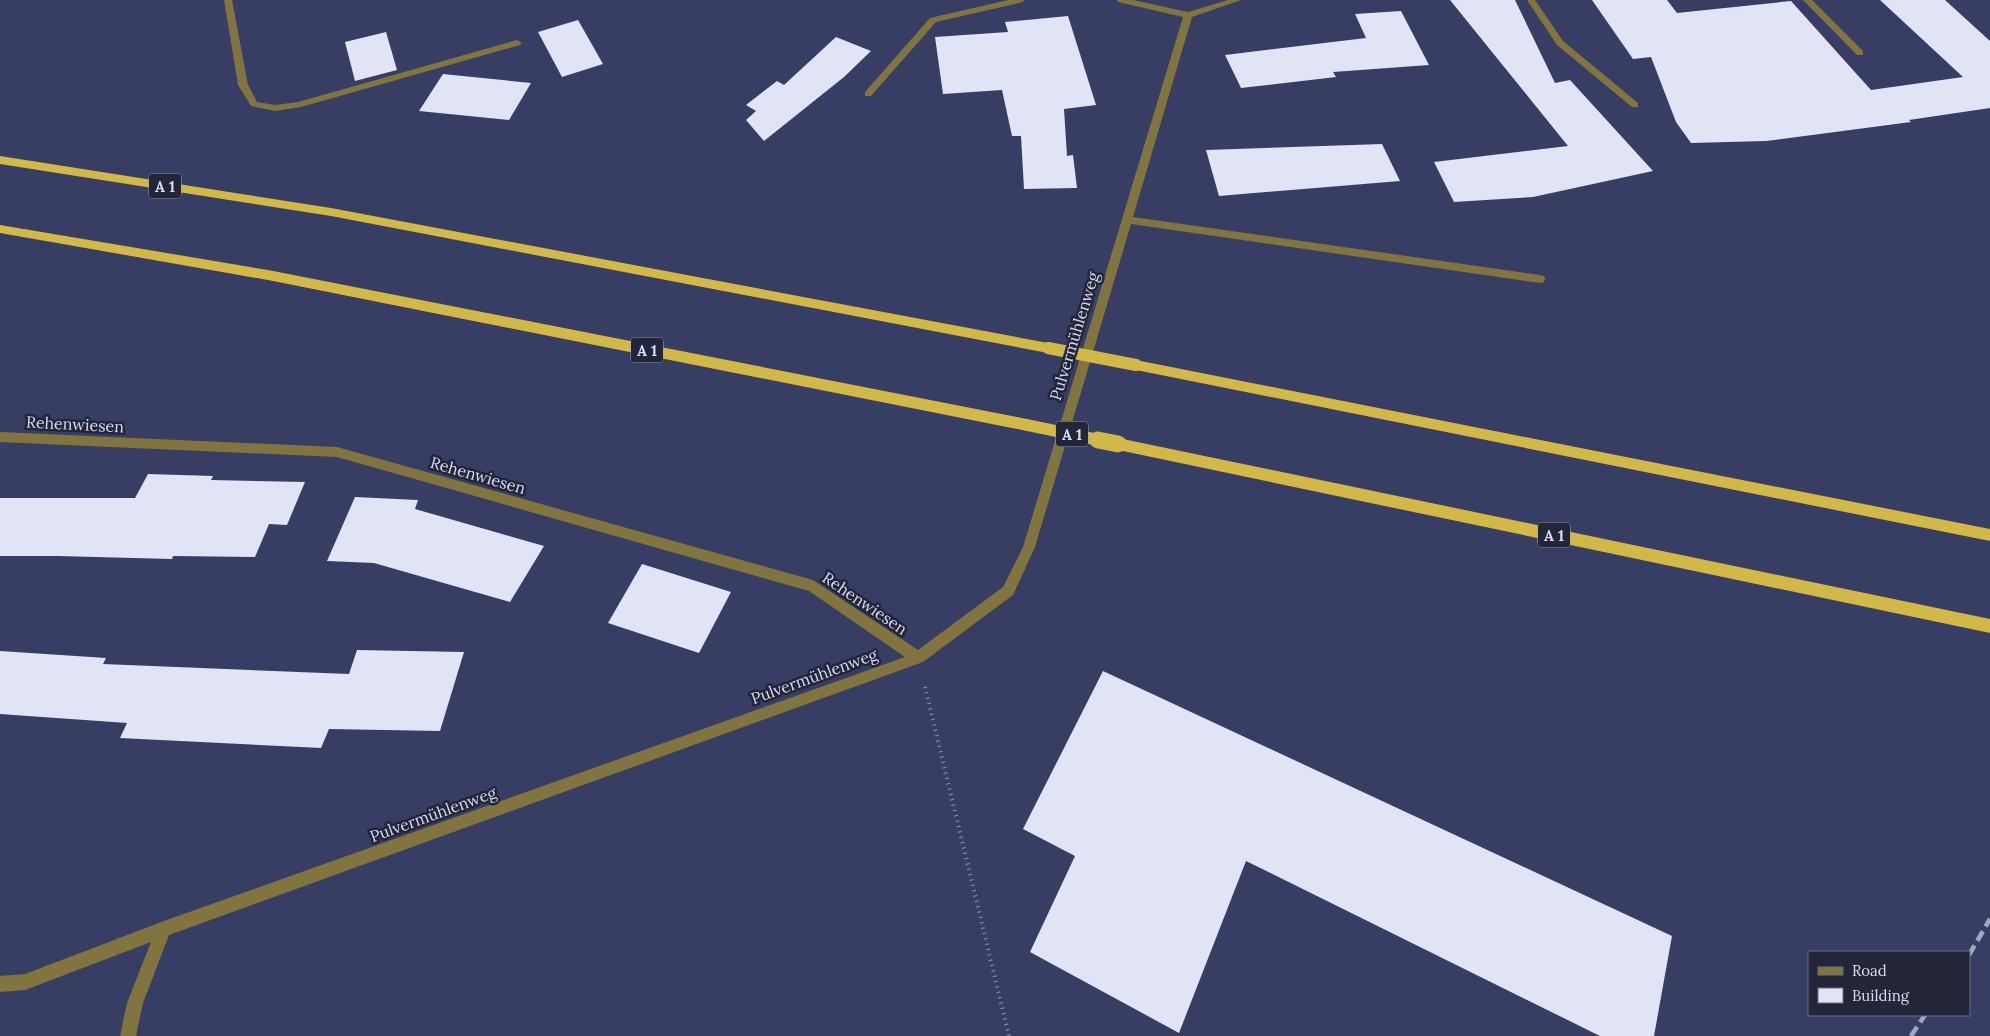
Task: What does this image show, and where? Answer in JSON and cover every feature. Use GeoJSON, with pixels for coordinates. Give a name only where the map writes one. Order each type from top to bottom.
{"type":"FeatureCollection","features":[{"type":"Feature","properties":{"kind":"highway","name":"A 1"},"geometry":{"type":"LineString","coordinates":[[0,160],[331,212],[1136,365],[1990,535]]}},
{"type":"Feature","properties":{"kind":"highway","name":"A 1"},"geometry":{"type":"LineString","coordinates":[[0,229],[268,275],[1027,425],[1990,626]]}},
{"type":"Feature","properties":{"kind":"street"},"geometry":{"type":"LineString","coordinates":[[228,0],[243,85],[254,104],[275,108],[298,105],[517,44]]}},
{"type":"Feature","properties":{"kind":"street"},"geometry":{"type":"LineString","coordinates":[[868,94],[933,20],[1020,0]]}},
{"type":"Feature","properties":{"kind":"street"},"geometry":{"type":"LineString","coordinates":[[1121,0],[1188,15],[1237,0]]}},
{"type":"Feature","properties":{"kind":"street"},"geometry":{"type":"LineString","coordinates":[[1530,0],[1560,43],[1635,105]]}},
{"type":"Feature","properties":{"kind":"street"},"geometry":{"type":"LineString","coordinates":[[1807,0],[1860,53]]}},
{"type":"Feature","properties":{"kind":"street","name":"Pulvermühlenweg"},"geometry":{"type":"LineString","coordinates":[[0,984],[25,982],[164,929],[918,658],[1008,591],[1032,538],[1188,15]]}},
{"type":"Feature","properties":{"kind":"street"},"geometry":{"type":"LineString","coordinates":[[1127,220],[1540,279]]}},
{"type":"Feature","properties":{"kind":"street","name":"Rehenwiesen"},"geometry":{"type":"LineString","coordinates":[[0,437],[337,452],[813,586],[918,658]]}},
{"type":"Feature","properties":{"kind":"street"},"geometry":{"type":"LineString","coordinates":[[128,1036],[135,1002],[164,929]]}},
{"type":"Feature","properties":{"kind":"path"},"geometry":{"type":"LineString","coordinates":[[918,658],[1008,1036]]}},
{"type":"Feature","properties":{"kind":"building"},"geometry":{"type":"Polygon","coordinates":[[[1450,0],[1515,0],[1555,83],[1570,80],[1653,171],[1533,197],[1454,202],[1434,162],[1568,146],[1450,0]]]}},
{"type":"Feature","properties":{"kind":"building"},"geometry":{"type":"Polygon","coordinates":[[[1592,0],[1667,0],[1677,13],[1791,1],[1871,90],[1963,77],[1880,0],[1945,0],[1990,41],[1990,108],[1909,120],[1911,122],[1766,141],[1691,143],[1676,122],[1651,57],[1633,59],[1592,0]]]}},
{"type":"Feature","properties":{"kind":"building"},"geometry":{"type":"Polygon","coordinates":[[[1401,11],[1429,65],[1333,72],[1336,77],[1241,88],[1225,55],[1366,38],[1355,14],[1401,11]]]}},
{"type":"Feature","properties":{"kind":"building"},"geometry":{"type":"Polygon","coordinates":[[[1068,16],[1096,105],[1064,109],[1067,156],[1073,155],[1077,188],[1024,189],[1021,136],[1012,136],[1002,90],[943,94],[935,37],[1008,32],[1005,22],[1068,16]]]}},
{"type":"Feature","properties":{"kind":"building"},"geometry":{"type":"Polygon","coordinates":[[[578,20],[603,64],[562,77],[538,32],[578,20]]]}},
{"type":"Feature","properties":{"kind":"building"},"geometry":{"type":"Polygon","coordinates":[[[386,32],[397,70],[355,81],[345,42],[386,32]]]}},
{"type":"Feature","properties":{"kind":"building"},"geometry":{"type":"Polygon","coordinates":[[[836,37],[871,51],[844,77],[764,141],[746,120],[756,111],[746,105],[777,81],[784,85],[836,37]]]}},
{"type":"Feature","properties":{"kind":"building"},"geometry":{"type":"Polygon","coordinates":[[[443,74],[531,83],[509,120],[419,111],[443,74]]]}},
{"type":"Feature","properties":{"kind":"building"},"geometry":{"type":"Polygon","coordinates":[[[1382,144],[1400,181],[1219,196],[1206,150],[1382,144]]]}},
{"type":"Feature","properties":{"kind":"building"},"geometry":{"type":"Polygon","coordinates":[[[148,474],[213,476],[211,480],[305,482],[287,525],[269,524],[255,557],[173,556],[172,559],[0,556],[0,498],[135,498],[148,474]]]}},
{"type":"Feature","properties":{"kind":"building"},"geometry":{"type":"Polygon","coordinates":[[[355,497],[418,500],[415,509],[544,546],[510,602],[374,563],[327,561],[355,497]]]}},
{"type":"Feature","properties":{"kind":"building"},"geometry":{"type":"Polygon","coordinates":[[[642,564],[731,592],[699,653],[608,623],[642,564]]]}},
{"type":"Feature","properties":{"kind":"building"},"geometry":{"type":"Polygon","coordinates":[[[357,650],[464,652],[440,731],[329,729],[321,748],[120,738],[127,723],[0,714],[0,651],[106,658],[103,664],[349,674],[357,650]]]}},
{"type":"Feature","properties":{"kind":"building"},"geometry":{"type":"Polygon","coordinates":[[[1103,671],[1672,936],[1654,1036],[1600,1036],[1246,861],[1179,1033],[1030,952],[1075,856],[1023,829],[1103,671]]]}},
{"type":"Feature","properties":{"kind":"railway"},"geometry":{"type":"LineString","coordinates":[[1970,953],[1990,919]]}},
{"type":"Feature","properties":{"kind":"railway"},"geometry":{"type":"LineString","coordinates":[[1911,1036],[1924,1016]]}}]}
